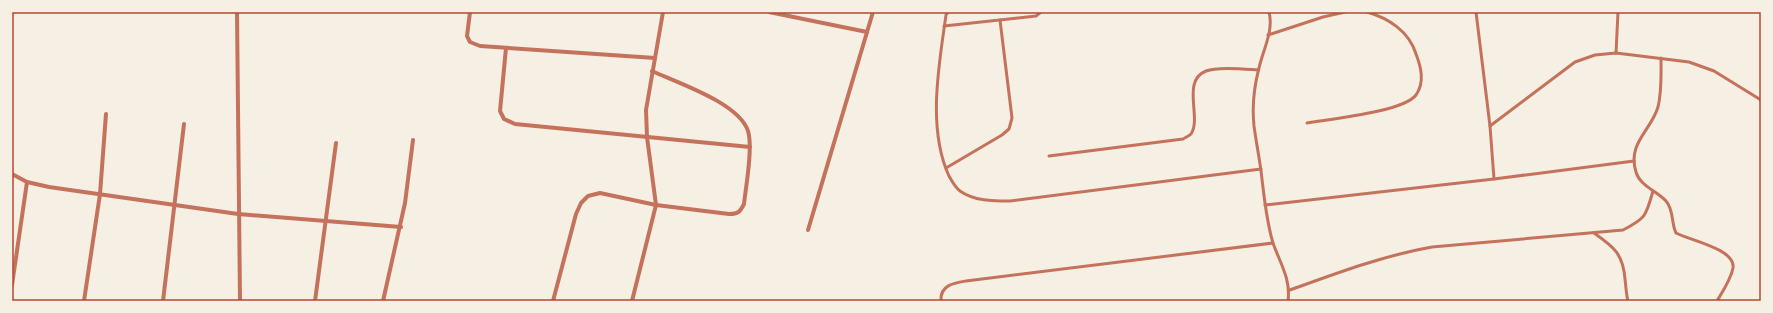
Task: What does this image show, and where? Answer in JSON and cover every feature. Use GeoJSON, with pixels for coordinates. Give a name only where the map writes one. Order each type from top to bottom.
{"type":"FeatureCollection","features":[{"type":"Feature","properties":{"kind":"street"},"geometry":{"type":"LineString","coordinates":[[237,12],[240,301]]}},
{"type":"Feature","properties":{"kind":"street"},"geometry":{"type":"LineString","coordinates":[[470,12],[467,36],[470,42],[480,46],[655,58]]}},
{"type":"Feature","properties":{"kind":"street"},"geometry":{"type":"LineString","coordinates":[[632,301],[656,205],[647,137],[646,110],[663,12]]}},
{"type":"Feature","properties":{"kind":"street"},"geometry":{"type":"LineString","coordinates":[[769,12],[867,32]]}},
{"type":"Feature","properties":{"kind":"street"},"geometry":{"type":"LineString","coordinates":[[801,18],[803,12]]}},
{"type":"Feature","properties":{"kind":"street"},"geometry":{"type":"LineString","coordinates":[[808,230],[873,12]]}},
{"type":"Feature","properties":{"kind":"street"},"geometry":{"type":"LineString","coordinates":[[506,48],[500,111],[504,119],[515,124],[750,147]]}},
{"type":"Feature","properties":{"kind":"street"},"geometry":{"type":"LineString","coordinates":[[553,301],[576,214],[581,202],[588,196],[600,194],[656,205],[737,214],[741,211],[744,204],[750,147],[748,131],[741,118],[726,105],[652,71]]}},
{"type":"Feature","properties":{"kind":"street"},"geometry":{"type":"LineString","coordinates":[[84,301],[100,194],[106,114]]}},
{"type":"Feature","properties":{"kind":"street"},"geometry":{"type":"LineString","coordinates":[[163,301],[184,124]]}},
{"type":"Feature","properties":{"kind":"street"},"geometry":{"type":"LineString","coordinates":[[383,301],[401,227],[413,140]]}},
{"type":"Feature","properties":{"kind":"street"},"geometry":{"type":"LineString","coordinates":[[315,301],[336,142]]}},
{"type":"Feature","properties":{"kind":"street"},"geometry":{"type":"LineString","coordinates":[[12,174],[27,182],[238,214],[401,227]]}},
{"type":"Feature","properties":{"kind":"street"},"geometry":{"type":"LineString","coordinates":[[12,285],[27,182]]}},
{"type":"Feature","properties":{"kind":"lane"},"geometry":{"type":"LineString","coordinates":[[948,12],[944,26],[937,86],[937,106],[941,151],[952,182],[959,190],[972,197],[988,201],[1010,201],[1261,169]]}},
{"type":"Feature","properties":{"kind":"lane"},"geometry":{"type":"LineString","coordinates":[[944,26],[1036,16],[1041,12]]}},
{"type":"Feature","properties":{"kind":"lane"},"geometry":{"type":"LineString","coordinates":[[1269,12],[1271,19],[1254,92],[1254,125],[1265,205],[1273,243],[1284,267],[1290,290],[1288,301]]}},
{"type":"Feature","properties":{"kind":"lane"},"geometry":{"type":"LineString","coordinates":[[1268,35],[1323,17],[1345,12]]}},
{"type":"Feature","properties":{"kind":"lane"},"geometry":{"type":"LineString","coordinates":[[1307,123],[1389,108],[1403,104],[1415,96],[1421,85],[1421,70],[1415,49],[1399,27],[1383,17],[1367,12]]}},
{"type":"Feature","properties":{"kind":"lane"},"geometry":{"type":"LineString","coordinates":[[1476,12],[1490,126],[1494,179]]}},
{"type":"Feature","properties":{"kind":"lane"},"geometry":{"type":"LineString","coordinates":[[1616,53],[1618,12]]}},
{"type":"Feature","properties":{"kind":"lane"},"geometry":{"type":"LineString","coordinates":[[946,168],[1002,135],[1009,129],[1012,118],[1000,20]]}},
{"type":"Feature","properties":{"kind":"lane"},"geometry":{"type":"LineString","coordinates":[[1490,126],[1575,62],[1595,55],[1616,53],[1689,62],[1714,71],[1761,100]]}},
{"type":"Feature","properties":{"kind":"lane"},"geometry":{"type":"LineString","coordinates":[[1661,58],[1658,107],[1653,119],[1640,137],[1636,148],[1634,160],[1636,173],[1640,180],[1666,202],[1672,210],[1672,225],[1676,233],[1723,251],[1731,257],[1734,266],[1731,275],[1717,301]]}},
{"type":"Feature","properties":{"kind":"lane"},"geometry":{"type":"LineString","coordinates":[[1049,156],[1183,139],[1190,135],[1193,129],[1193,88],[1197,77],[1205,71],[1215,69],[1258,70]]}},
{"type":"Feature","properties":{"kind":"lane"},"geometry":{"type":"LineString","coordinates":[[1265,205],[1494,179],[1634,160]]}},
{"type":"Feature","properties":{"kind":"lane"},"geometry":{"type":"LineString","coordinates":[[1290,290],[1376,259],[1401,252],[1432,247],[1623,230],[1641,220],[1648,210],[1653,191]]}},
{"type":"Feature","properties":{"kind":"lane"},"geometry":{"type":"LineString","coordinates":[[1594,233],[1611,245],[1621,256],[1625,273],[1628,301]]}},
{"type":"Feature","properties":{"kind":"lane"},"geometry":{"type":"LineString","coordinates":[[941,301],[940,295],[944,288],[952,284],[966,281],[1273,243]]}}]}
